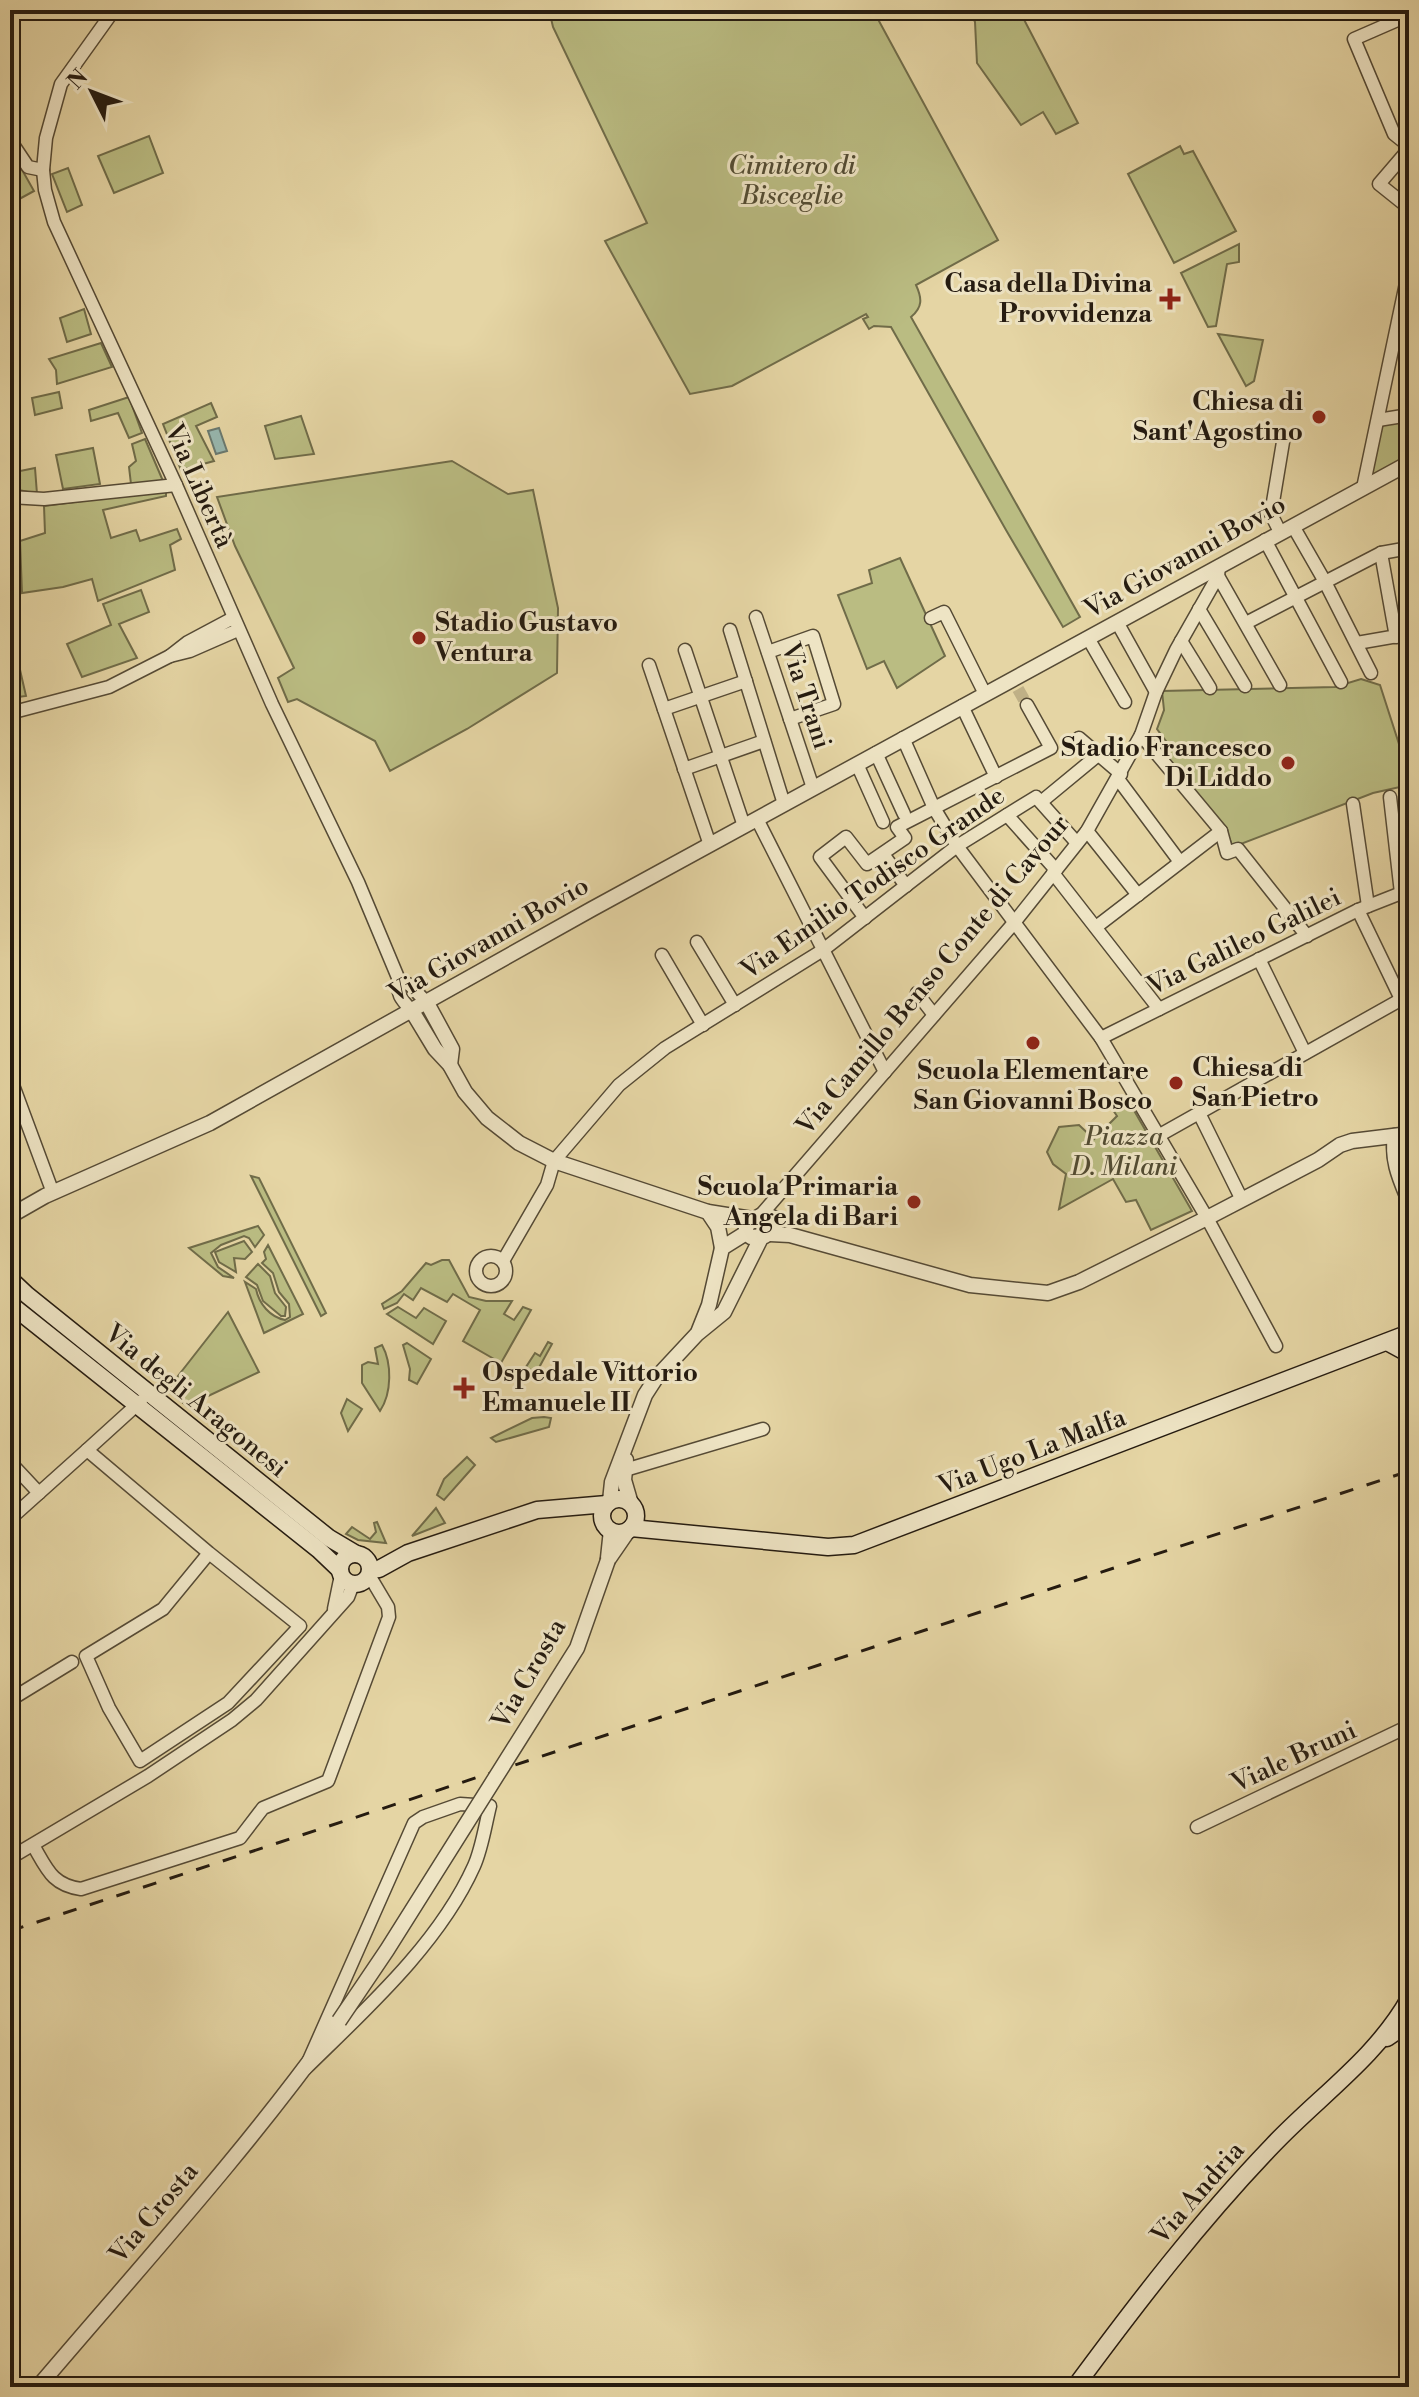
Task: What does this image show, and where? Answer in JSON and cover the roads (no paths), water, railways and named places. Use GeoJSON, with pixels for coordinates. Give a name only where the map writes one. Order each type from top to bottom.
{"type":"FeatureCollection","features":[{"type":"Feature","properties":{"kind":"main road","name":"Via degli Aragonesi"},"geometry":{"type":"LineString","coordinates":[[10,1279],[142,1399],[319,1550],[355,1576]]}},
{"type":"Feature","properties":{"kind":"main road","name":"Via degli Aragonesi"},"geometry":{"type":"LineString","coordinates":[[10,1304],[329,1538],[358,1555]]}},
{"type":"Feature","properties":{"kind":"main road","name":"Via Ugo La Malfa"},"geometry":{"type":"LineString","coordinates":[[615,1519],[683,1534],[828,1547],[854,1545],[1409,1333]]}},
{"type":"Feature","properties":{"kind":"main road"},"geometry":{"type":"LineString","coordinates":[[1387,1342],[1409,1354]]}},
{"type":"Feature","properties":{"kind":"main road"},"geometry":{"type":"LineString","coordinates":[[615,1519],[619,1499],[654,1521],[683,1534]]}},
{"type":"Feature","properties":{"kind":"main road"},"geometry":{"type":"LineString","coordinates":[[355,1576],[379,1569],[408,1553],[537,1510],[566,1507],[615,1519],[636,1520],[633,1506]]}},
{"type":"Feature","properties":{"kind":"main road"},"geometry":{"type":"LineString","coordinates":[[355,1576],[343,1561],[358,1555],[408,1553]]}},
{"type":"Feature","properties":{"kind":"main road"},"geometry":{"type":"LineString","coordinates":[[355,1576],[367,1561],[358,1555]]}},
{"type":"Feature","properties":{"kind":"main road","name":"Via Andria"},"geometry":{"type":"LineString","coordinates":[[1077,2386],[1173,2257],[1224,2196],[1375,2046],[1408,2005]]}},
{"type":"Feature","properties":{"kind":"main road","name":"Via Andria"},"geometry":{"type":"LineString","coordinates":[[1375,2046],[1409,2023]]}},
{"type":"Feature","properties":{"kind":"street","name":"Via Libertà"},"geometry":{"type":"LineString","coordinates":[[114,10],[61,84],[46,138],[43,170],[54,222],[176,485],[236,624],[358,882],[399,980],[399,998],[412,1011]]}},
{"type":"Feature","properties":{"kind":"street"},"geometry":{"type":"LineString","coordinates":[[1409,15],[1354,39],[1394,134],[1409,147],[1379,184],[1409,208]]}},
{"type":"Feature","properties":{"kind":"street"},"geometry":{"type":"LineString","coordinates":[[10,140],[28,167],[43,170]]}},
{"type":"Feature","properties":{"kind":"street"},"geometry":{"type":"LineString","coordinates":[[1363,488],[1378,420],[1402,338],[1408,275]]}},
{"type":"Feature","properties":{"kind":"street"},"geometry":{"type":"LineString","coordinates":[[1378,420],[1409,415]]}},
{"type":"Feature","properties":{"kind":"street"},"geometry":{"type":"LineString","coordinates":[[1283,442],[1271,514],[1287,529],[1324,580],[1371,673]]}},
{"type":"Feature","properties":{"kind":"street","name":"Via Giovanni Bovio"},"geometry":{"type":"LineString","coordinates":[[10,1216],[49,1194],[210,1123],[903,738],[985,694],[1016,684],[1088,638],[1219,571],[1265,540],[1409,463]]}},
{"type":"Feature","properties":{"kind":"street"},"geometry":{"type":"LineString","coordinates":[[10,497],[44,499],[176,485]]}},
{"type":"Feature","properties":{"kind":"street"},"geometry":{"type":"LineString","coordinates":[[1265,540],[1341,682]]}},
{"type":"Feature","properties":{"kind":"street"},"geometry":{"type":"LineString","coordinates":[[1246,623],[1381,553],[1409,548]]}},
{"type":"Feature","properties":{"kind":"street"},"geometry":{"type":"LineString","coordinates":[[1357,643],[1403,636],[1381,553]]}},
{"type":"Feature","properties":{"kind":"street"},"geometry":{"type":"LineString","coordinates":[[1219,571],[1280,685]]}},
{"type":"Feature","properties":{"kind":"street","name":"Via Camillo Benso Conte di Cavour"},"geometry":{"type":"LineString","coordinates":[[626,1451],[645,1395],[656,1378],[697,1334],[724,1312],[760,1226],[779,1194],[1013,924],[1087,831],[1141,735],[1156,692],[1219,571]]}},
{"type":"Feature","properties":{"kind":"street"},"geometry":{"type":"LineString","coordinates":[[1199,609],[1245,686]]}},
{"type":"Feature","properties":{"kind":"street"},"geometry":{"type":"LineString","coordinates":[[931,618],[944,612],[985,694]]}},
{"type":"Feature","properties":{"kind":"street","name":"Via Trani"},"geometry":{"type":"LineString","coordinates":[[756,617],[813,788]]}},
{"type":"Feature","properties":{"kind":"street"},"geometry":{"type":"LineString","coordinates":[[1117,622],[1156,692]]}},
{"type":"Feature","properties":{"kind":"street"},"geometry":{"type":"LineString","coordinates":[[10,713],[109,687],[170,656],[188,642],[236,624]]}},
{"type":"Feature","properties":{"kind":"street"},"geometry":{"type":"LineString","coordinates":[[730,630],[784,804]]}},
{"type":"Feature","properties":{"kind":"street"},"geometry":{"type":"LineString","coordinates":[[768,652],[813,636],[834,704],[790,719]]}},
{"type":"Feature","properties":{"kind":"street"},"geometry":{"type":"LineString","coordinates":[[1088,638],[1125,702]]}},
{"type":"Feature","properties":{"kind":"street"},"geometry":{"type":"LineString","coordinates":[[1181,641],[1210,688]]}},
{"type":"Feature","properties":{"kind":"street"},"geometry":{"type":"LineString","coordinates":[[685,650],[721,756],[751,823],[823,950],[885,1072]]}},
{"type":"Feature","properties":{"kind":"street"},"geometry":{"type":"LineString","coordinates":[[649,665],[710,845]]}},
{"type":"Feature","properties":{"kind":"street"},"geometry":{"type":"LineString","coordinates":[[664,709],[746,681]]}},
{"type":"Feature","properties":{"kind":"street"},"geometry":{"type":"LineString","coordinates":[[865,918],[820,857],[846,837],[867,864],[905,838],[897,827],[1051,748],[1027,705]]}},
{"type":"Feature","properties":{"kind":"street"},"geometry":{"type":"LineString","coordinates":[[962,706],[996,777]]}},
{"type":"Feature","properties":{"kind":"street"},"geometry":{"type":"LineString","coordinates":[[1141,735],[1221,831],[1227,853],[1238,849],[1307,936]]}},
{"type":"Feature","properties":{"kind":"street"},"geometry":{"type":"LineString","coordinates":[[903,738],[934,808],[957,846],[1101,1038],[1207,1218],[1276,1346]]}},
{"type":"Feature","properties":{"kind":"street"},"geometry":{"type":"LineString","coordinates":[[1079,738],[1120,776],[1180,862]]}},
{"type":"Feature","properties":{"kind":"street"},"geometry":{"type":"LineString","coordinates":[[684,769],[764,741]]}},
{"type":"Feature","properties":{"kind":"street"},"geometry":{"type":"LineString","coordinates":[[876,753],[904,814]]}},
{"type":"Feature","properties":{"kind":"street","name":"Via Emilio Todisco Grande"},"geometry":{"type":"LineString","coordinates":[[503,1261],[547,1185],[554,1161],[619,1085],[665,1048],[823,950],[957,846],[1007,815],[1039,800],[1098,755]]}},
{"type":"Feature","properties":{"kind":"street"},"geometry":{"type":"LineString","coordinates":[[857,764],[883,822]]}},
{"type":"Feature","properties":{"kind":"street"},"geometry":{"type":"LineString","coordinates":[[1390,797],[1405,892]]}},
{"type":"Feature","properties":{"kind":"street"},"geometry":{"type":"LineString","coordinates":[[1039,800],[1077,843]]}},
{"type":"Feature","properties":{"kind":"street"},"geometry":{"type":"LineString","coordinates":[[1158,1136],[1405,997],[1363,908],[1353,804]]}},
{"type":"Feature","properties":{"kind":"street"},"geometry":{"type":"LineString","coordinates":[[1007,815],[1055,871],[1159,1009]]}},
{"type":"Feature","properties":{"kind":"street"},"geometry":{"type":"LineString","coordinates":[[1087,831],[1138,895]]}},
{"type":"Feature","properties":{"kind":"street"},"geometry":{"type":"LineString","coordinates":[[1096,927],[1221,831]]}},
{"type":"Feature","properties":{"kind":"street"},"geometry":{"type":"LineString","coordinates":[[883,854],[906,886]]}},
{"type":"Feature","properties":{"kind":"street","name":"Via Galileo Galilei"},"geometry":{"type":"LineString","coordinates":[[1101,1038],[1363,908],[1405,892]]}},
{"type":"Feature","properties":{"kind":"street"},"geometry":{"type":"LineString","coordinates":[[697,942],[735,1005]]}},
{"type":"Feature","properties":{"kind":"street"},"geometry":{"type":"LineString","coordinates":[[662,955],[703,1025]]}},
{"type":"Feature","properties":{"kind":"street"},"geometry":{"type":"LineString","coordinates":[[1259,959],[1305,1053]]}},
{"type":"Feature","properties":{"kind":"street","name":"Via Libertà"},"geometry":{"type":"LineString","coordinates":[[399,980],[410,985],[427,1003]]}},
{"type":"Feature","properties":{"kind":"street"},"geometry":{"type":"LineString","coordinates":[[917,993],[934,1015]]}},
{"type":"Feature","properties":{"kind":"street"},"geometry":{"type":"LineString","coordinates":[[427,1003],[452,1049],[450,1065]]}},
{"type":"Feature","properties":{"kind":"street"},"geometry":{"type":"LineString","coordinates":[[412,1011],[465,1092],[487,1118],[519,1143],[554,1161],[713,1213],[970,1285],[1048,1293],[1079,1282],[1318,1160],[1344,1154],[1361,1142],[1402,1135]]}},
{"type":"Feature","properties":{"kind":"street"},"geometry":{"type":"LineString","coordinates":[[10,1077],[49,1194]]}},
{"type":"Feature","properties":{"kind":"street"},"geometry":{"type":"LineString","coordinates":[[1199,1113],[1242,1200]]}},
{"type":"Feature","properties":{"kind":"street"},"geometry":{"type":"LineString","coordinates":[[1402,1135],[1409,1169]]}},
{"type":"Feature","properties":{"kind":"street"},"geometry":{"type":"LineString","coordinates":[[1402,1135],[1392,1151],[1400,1184],[1409,1198]]}},
{"type":"Feature","properties":{"kind":"street"},"geometry":{"type":"LineString","coordinates":[[713,1213],[722,1248],[760,1226]]}},
{"type":"Feature","properties":{"kind":"street","name":"Via Camillo Benso Conte di Cavour"},"geometry":{"type":"LineString","coordinates":[[697,1334],[709,1305],[722,1248]]}},
{"type":"Feature","properties":{"kind":"street"},"geometry":{"type":"LineString","coordinates":[[10,1519],[142,1399]]}},
{"type":"Feature","properties":{"kind":"street"},"geometry":{"type":"LineString","coordinates":[[625,1470],[763,1429]]}},
{"type":"Feature","properties":{"kind":"street"},"geometry":{"type":"LineString","coordinates":[[87,1450],[300,1626],[228,1703],[140,1761],[109,1708],[86,1656],[163,1609],[209,1553]]}},
{"type":"Feature","properties":{"kind":"street"},"geometry":{"type":"LineString","coordinates":[[626,1451],[624,1480],[633,1506]]}},
{"type":"Feature","properties":{"kind":"street"},"geometry":{"type":"LineString","coordinates":[[615,1519],[612,1482],[626,1451]]}},
{"type":"Feature","properties":{"kind":"street"},"geometry":{"type":"LineString","coordinates":[[10,1462],[39,1493]]}},
{"type":"Feature","properties":{"kind":"street","name":"Via Crosta"},"geometry":{"type":"LineString","coordinates":[[305,2069],[387,1950],[571,1658],[589,1618],[608,1560],[615,1519]]}},
{"type":"Feature","properties":{"kind":"street"},"geometry":{"type":"LineString","coordinates":[[10,1858],[148,1776],[232,1720],[256,1700],[333,1612],[355,1576],[381,1597],[388,1607],[389,1617],[328,1781],[263,1808],[240,1838],[81,1889],[65,1887],[54,1879],[33,1845]]}},
{"type":"Feature","properties":{"kind":"street"},"geometry":{"type":"LineString","coordinates":[[10,1700],[72,1662]]}},
{"type":"Feature","properties":{"kind":"street","name":"Viale Bruni"},"geometry":{"type":"LineString","coordinates":[[1197,1827],[1409,1726]]}},
{"type":"Feature","properties":{"kind":"street","name":"Via Crosta"},"geometry":{"type":"LineString","coordinates":[[38,2387],[305,2069],[397,1976],[446,1914],[475,1865],[490,1806],[460,1804],[414,1823],[305,2069]]}},
{"type":"Feature","properties":{"kind":"water"},"geometry":{"type":"Polygon","coordinates":[[[219,428],[227,451],[216,454],[208,431],[219,428]]]}},
{"type":"Feature","properties":{"kind":"tunnel"},"geometry":{"type":"LineString","coordinates":[[1018,689],[1027,705]]}},
{"type":"Feature","properties":{"kind":"railway"},"geometry":{"type":"LineString","coordinates":[[10,1931],[1409,1471]]}},
{"type":"Feature","properties":{"kind":"place","name":"Casa della Divina Provvidenza"},"geometry":{"type":"Point","coordinates":[1170,299]}},
{"type":"Feature","properties":{"kind":"place","name":"Chiesa di Sant'Agostino"},"geometry":{"type":"Point","coordinates":[1319,417]}},
{"type":"Feature","properties":{"kind":"place","name":"Stadio Gustavo Ventura"},"geometry":{"type":"Point","coordinates":[419,638]}},
{"type":"Feature","properties":{"kind":"place","name":"Stadio Francesco Di Liddo"},"geometry":{"type":"Point","coordinates":[1288,763]}},
{"type":"Feature","properties":{"kind":"place","name":"Scuola Elementare San Giovanni Bosco"},"geometry":{"type":"Point","coordinates":[1033,1043]}},
{"type":"Feature","properties":{"kind":"place","name":"Chiesa di San Pietro"},"geometry":{"type":"Point","coordinates":[1176,1083]}},
{"type":"Feature","properties":{"kind":"place","name":"Scuola Primaria Angela di Bari"},"geometry":{"type":"Point","coordinates":[914,1202]}},
{"type":"Feature","properties":{"kind":"place","name":"Ospedale Vittorio Emanuele II"},"geometry":{"type":"Point","coordinates":[464,1388]}},
{"type":"Feature","properties":{"kind":"park label","name":"Cimitero di Bisceglie"},"geometry":{"type":"Point","coordinates":[792,181]}},
{"type":"Feature","properties":{"kind":"park label","name":"Piazza D. Milani"},"geometry":{"type":"Point","coordinates":[1124,1152]}}]}
